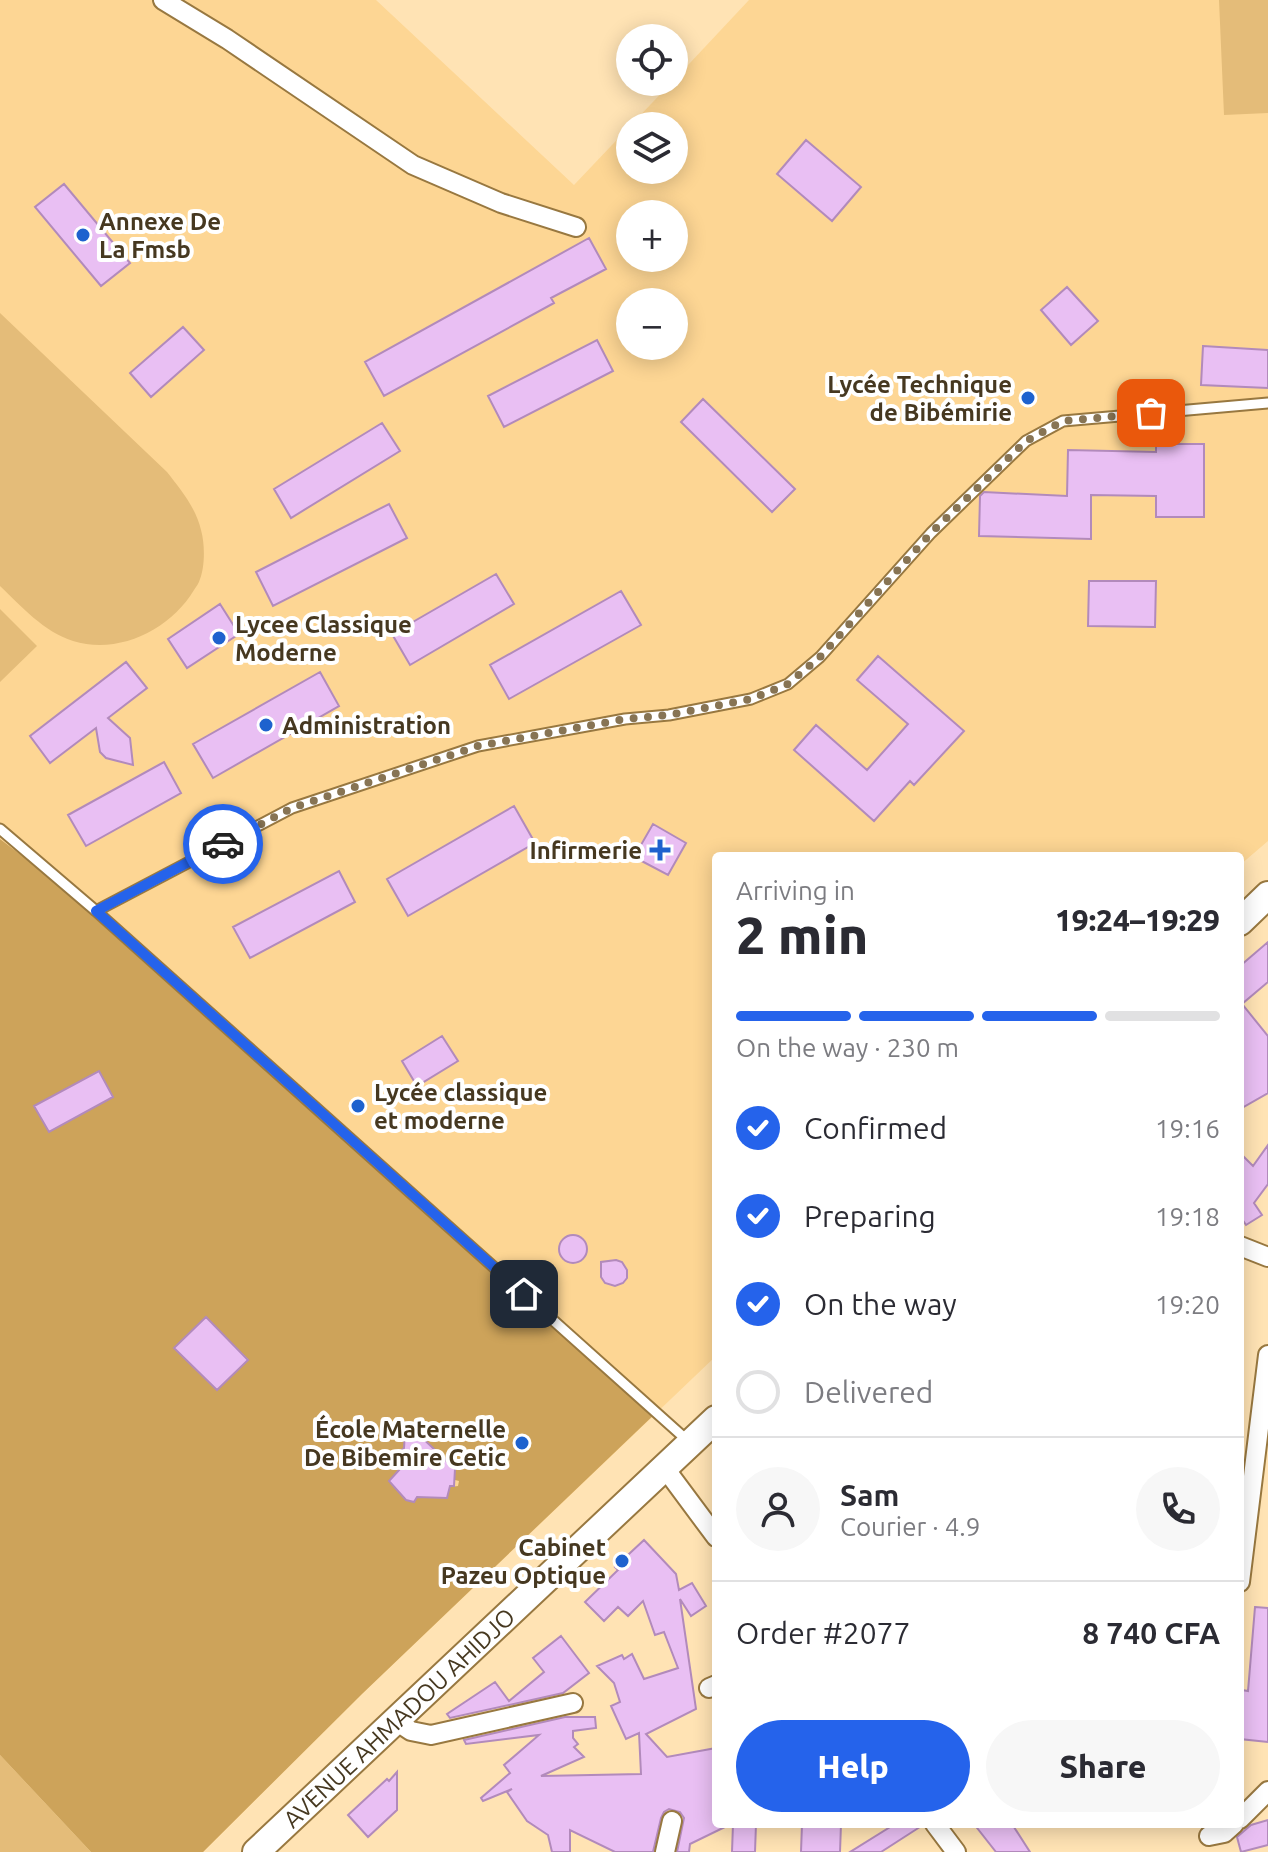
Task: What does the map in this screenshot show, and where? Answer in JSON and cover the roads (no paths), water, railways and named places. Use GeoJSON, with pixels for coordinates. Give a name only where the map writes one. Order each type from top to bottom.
{"type":"FeatureCollection","features":[{"type":"Feature","properties":{"kind":"main road"},"geometry":{"type":"LineString","coordinates":[[1244,918],[1268,895]]}},
{"type":"Feature","properties":{"kind":"main road","name":"AVENUE AHMADOU AHIDJO"},"geometry":{"type":"LineString","coordinates":[[256,1852],[712,1423]]}},
{"type":"Feature","properties":{"kind":"street"},"geometry":{"type":"LineString","coordinates":[[163,0],[227,39],[413,165],[501,203],[576,227]]}},
{"type":"Feature","properties":{"kind":"street"},"geometry":{"type":"LineString","coordinates":[[1244,1248],[1268,1257]]}},
{"type":"Feature","properties":{"kind":"street"},"geometry":{"type":"LineString","coordinates":[[1244,1550],[1268,1355]]}},
{"type":"Feature","properties":{"kind":"street"},"geometry":{"type":"LineString","coordinates":[[664,1467],[712,1532]]}},
{"type":"Feature","properties":{"kind":"street"},"geometry":{"type":"LineString","coordinates":[[396,1721],[411,1731],[431,1735],[573,1703]]}},
{"type":"Feature","properties":{"kind":"street"},"geometry":{"type":"LineString","coordinates":[[1244,1815],[1268,1791]]}},
{"type":"Feature","properties":{"kind":"street"},"geometry":{"type":"LineString","coordinates":[[665,1852],[672,1821]]}},
{"type":"Feature","properties":{"kind":"street"},"geometry":{"type":"LineString","coordinates":[[938,1828],[956,1852]]}},
{"type":"Feature","properties":{"kind":"street"},"geometry":{"type":"LineString","coordinates":[[1209,1837],[1230,1828]]}},
{"type":"Feature","properties":{"kind":"lane"},"geometry":{"type":"LineString","coordinates":[[96,911],[292,808],[449,756],[492,744],[751,699],[788,684],[820,657],[931,533],[1026,441],[1063,421],[1268,403]]}},
{"type":"Feature","properties":{"kind":"lane"},"geometry":{"type":"LineString","coordinates":[[0,829],[96,911],[691,1443]]}},
{"type":"Feature","properties":{"kind":"place","name":"Annexe De La Fmsb"},"geometry":{"type":"Point","coordinates":[83,235]}},
{"type":"Feature","properties":{"kind":"place","name":"Lycée Technique de Bibémirie"},"geometry":{"type":"Point","coordinates":[1028,398]}},
{"type":"Feature","properties":{"kind":"place","name":"Lycee Classique Moderne"},"geometry":{"type":"Point","coordinates":[219,638]}},
{"type":"Feature","properties":{"kind":"place","name":"Administration"},"geometry":{"type":"Point","coordinates":[266,725]}},
{"type":"Feature","properties":{"kind":"place","name":"Infirmerie"},"geometry":{"type":"Point","coordinates":[660,850]}},
{"type":"Feature","properties":{"kind":"place","name":"Lycée classique et moderne"},"geometry":{"type":"Point","coordinates":[358,1106]}},
{"type":"Feature","properties":{"kind":"place","name":"École Maternelle De Bibemire Cetic"},"geometry":{"type":"Point","coordinates":[522,1443]}},
{"type":"Feature","properties":{"kind":"place","name":"Cabinet Pazeu Optique"},"geometry":{"type":"Point","coordinates":[622,1561]}}]}
